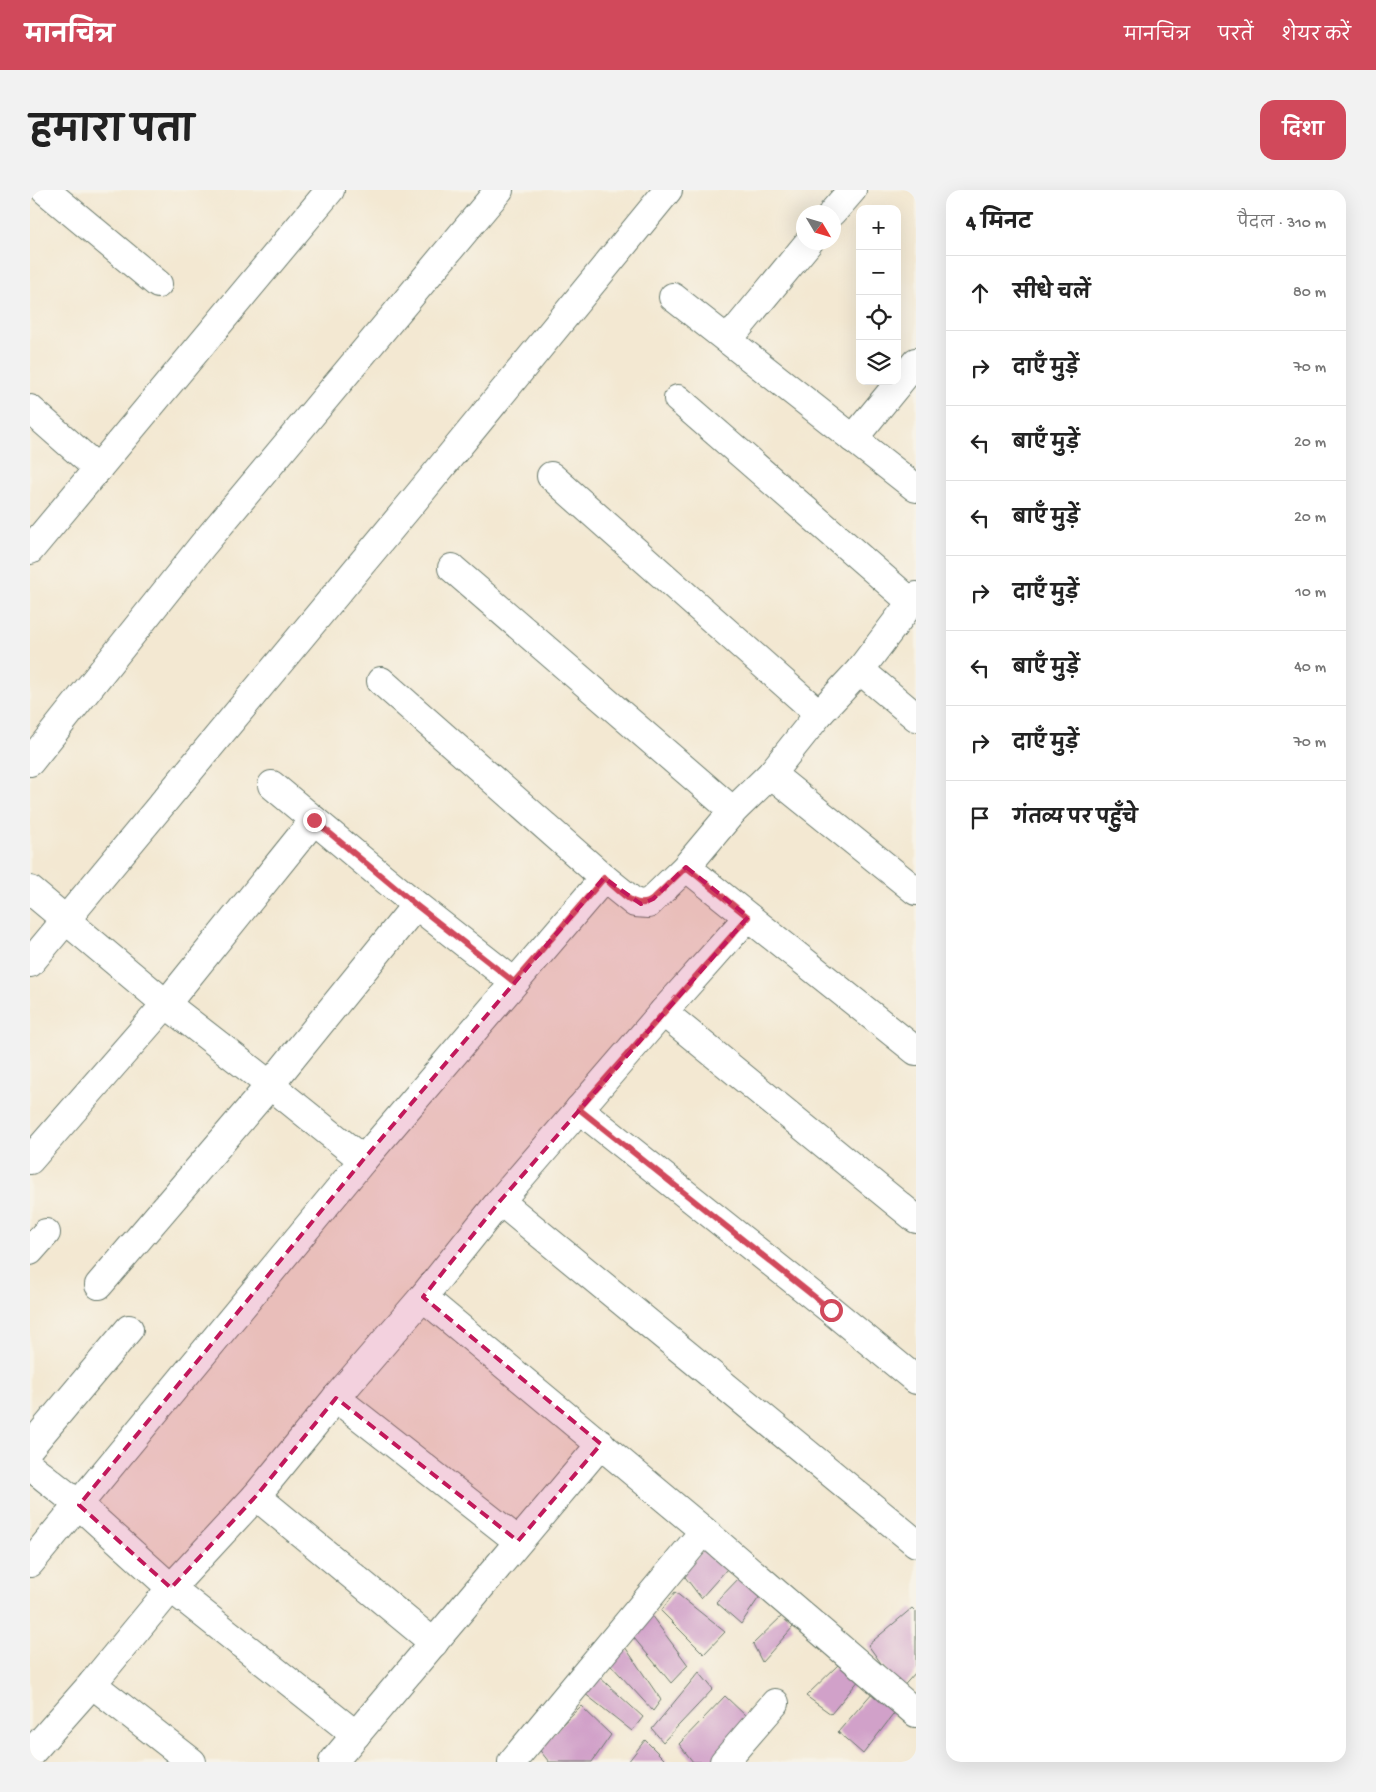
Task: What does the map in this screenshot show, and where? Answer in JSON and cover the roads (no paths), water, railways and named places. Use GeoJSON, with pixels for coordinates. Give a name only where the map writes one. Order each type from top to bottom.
{"type":"FeatureCollection","features":[{"type":"Feature","properties":{"kind":"street"},"geometry":{"type":"LineString","coordinates":[[45,190],[158,284]]}},
{"type":"Feature","properties":{"kind":"street"},"geometry":{"type":"LineString","coordinates":[[30,550],[330,190]]}},
{"type":"Feature","properties":{"kind":"street"},"geometry":{"type":"LineString","coordinates":[[30,762],[202,546],[499,190]]}},
{"type":"Feature","properties":{"kind":"street"},"geometry":{"type":"LineString","coordinates":[[30,963],[405,512],[668,190]]}},
{"type":"Feature","properties":{"kind":"street"},"geometry":{"type":"LineString","coordinates":[[839,205],[852,190]]}},
{"type":"Feature","properties":{"kind":"street"},"geometry":{"type":"LineString","coordinates":[[728,340],[802,250]]}},
{"type":"Feature","properties":{"kind":"street"},"geometry":{"type":"LineString","coordinates":[[674,297],[916,488]]}},
{"type":"Feature","properties":{"kind":"street"},"geometry":{"type":"LineString","coordinates":[[853,439],[916,362]]}},
{"type":"Feature","properties":{"kind":"street"},"geometry":{"type":"LineString","coordinates":[[381,681],[604,878],[635,903],[648,904],[686,867],[733,811],[771,774],[819,714],[860,670],[914,599],[678,399]]}},
{"type":"Feature","properties":{"kind":"street"},"geometry":{"type":"LineString","coordinates":[[30,409],[98,469]]}},
{"type":"Feature","properties":{"kind":"street"},"geometry":{"type":"LineString","coordinates":[[551,476],[819,714]]}},
{"type":"Feature","properties":{"kind":"street"},"geometry":{"type":"LineString","coordinates":[[452,568],[733,811]]}},
{"type":"Feature","properties":{"kind":"street"},"geometry":{"type":"LineString","coordinates":[[860,670],[916,717]]}},
{"type":"Feature","properties":{"kind":"street"},"geometry":{"type":"LineString","coordinates":[[771,774],[916,891]]}},
{"type":"Feature","properties":{"kind":"street"},"geometry":{"type":"LineString","coordinates":[[272,785],[416,905],[514,982]]}},
{"type":"Feature","properties":{"kind":"street"},"geometry":{"type":"LineString","coordinates":[[30,1160],[166,1004],[314,820]]}},
{"type":"Feature","properties":{"kind":"street"},"geometry":{"type":"LineString","coordinates":[[686,867],[916,1051]]}},
{"type":"Feature","properties":{"kind":"street"},"geometry":{"type":"LineString","coordinates":[[30,1563],[363,1160],[604,878]]}},
{"type":"Feature","properties":{"kind":"street"},"geometry":{"type":"LineString","coordinates":[[30,890],[166,1004],[363,1160]]}},
{"type":"Feature","properties":{"kind":"street"},"geometry":{"type":"LineString","coordinates":[[99,1284],[270,1085],[416,905]]}},
{"type":"Feature","properties":{"kind":"street"},"geometry":{"type":"LineString","coordinates":[[30,1754],[92,1684],[171,1588],[256,1496],[336,1398],[423,1297],[500,1201],[663,1012],[748,917]]}},
{"type":"Feature","properties":{"kind":"street"},"geometry":{"type":"LineString","coordinates":[[663,1012],[916,1219]]}},
{"type":"Feature","properties":{"kind":"street"},"geometry":{"type":"LineString","coordinates":[[579,1109],[816,1297],[916,1380]]}},
{"type":"Feature","properties":{"kind":"street"},"geometry":{"type":"LineString","coordinates":[[500,1201],[916,1543]]}},
{"type":"Feature","properties":{"kind":"street"},"geometry":{"type":"LineString","coordinates":[[423,1297],[601,1444],[916,1713]]}},
{"type":"Feature","properties":{"kind":"street"},"geometry":{"type":"LineString","coordinates":[[30,1447],[129,1329]]}},
{"type":"Feature","properties":{"kind":"street"},"geometry":{"type":"LineString","coordinates":[[336,1398],[518,1541]]}},
{"type":"Feature","properties":{"kind":"street"},"geometry":{"type":"LineString","coordinates":[[333,1762],[601,1444]]}},
{"type":"Feature","properties":{"kind":"street"},"geometry":{"type":"LineString","coordinates":[[30,1466],[79,1505],[171,1588],[356,1735]]}},
{"type":"Feature","properties":{"kind":"street"},"geometry":{"type":"LineString","coordinates":[[256,1496],[434,1643]]}},
{"type":"Feature","properties":{"kind":"street"},"geometry":{"type":"LineString","coordinates":[[512,1762],[704,1531]]}},
{"type":"Feature","properties":{"kind":"street"},"geometry":{"type":"LineString","coordinates":[[92,1684],[192,1762]]}},
{"type":"Feature","properties":{"kind":"street"},"geometry":{"type":"LineString","coordinates":[[724,1762],[775,1703]]}}]}
